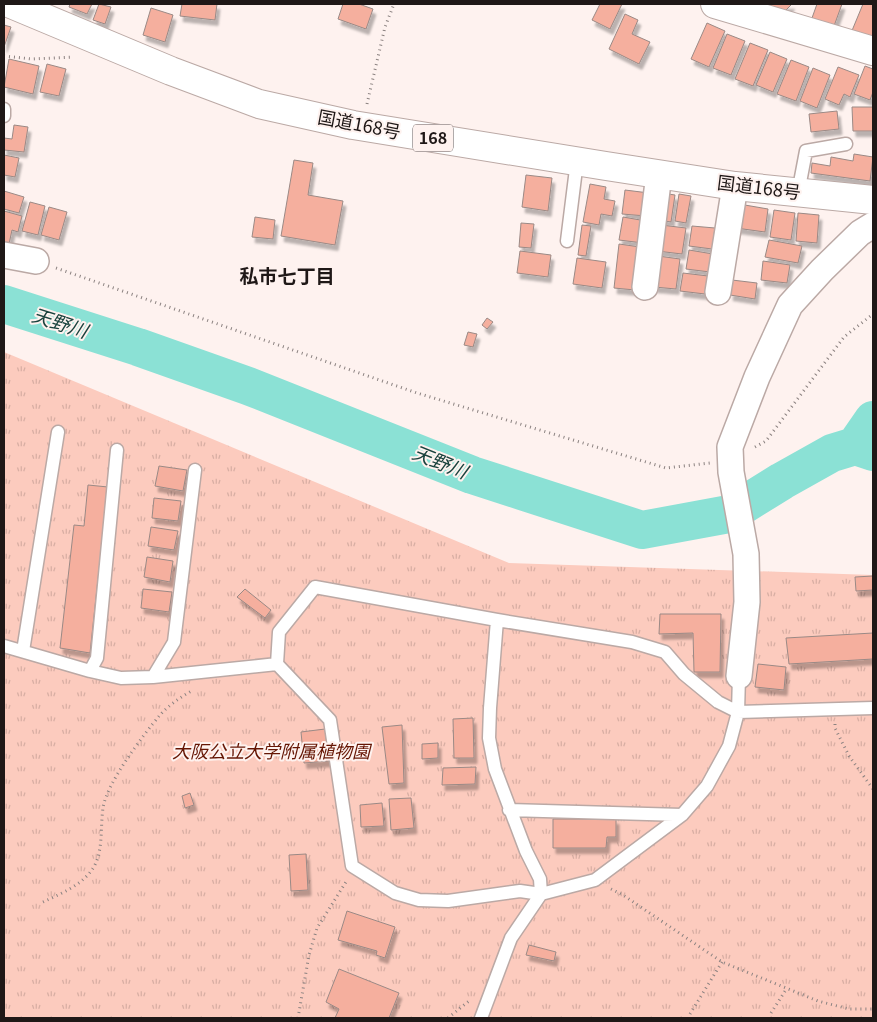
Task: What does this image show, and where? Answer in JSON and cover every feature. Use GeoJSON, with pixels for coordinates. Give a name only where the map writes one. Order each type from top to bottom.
{"type":"FeatureCollection","features":[{"type":"Feature","properties":{"kind":"main road","name":"国道168号"},"geometry":{"type":"LineString","coordinates":[[11,4],[171,71],[259,104],[362,127],[735,186],[873,200]]}},
{"type":"Feature","properties":{"kind":"main road"},"geometry":{"type":"LineString","coordinates":[[734,6],[873,51]]}},
{"type":"Feature","properties":{"kind":"street"},"geometry":{"type":"LineString","coordinates":[[645,287],[659,174]]}},
{"type":"Feature","properties":{"kind":"street"},"geometry":{"type":"LineString","coordinates":[[718,292],[735,186]]}},
{"type":"Feature","properties":{"kind":"street"},"geometry":{"type":"LineString","coordinates":[[739,676],[747,602],[746,554],[730,466],[730,447],[790,305],[860,233],[873,225]]}},
{"type":"Feature","properties":{"kind":"street"},"geometry":{"type":"LineString","coordinates":[[4,255],[36,261]]}},
{"type":"Feature","properties":{"kind":"lane"},"geometry":{"type":"LineString","coordinates":[[4,109],[4,116]]}},
{"type":"Feature","properties":{"kind":"lane"},"geometry":{"type":"LineString","coordinates":[[798,192],[806,151],[846,144]]}},
{"type":"Feature","properties":{"kind":"lane"},"geometry":{"type":"LineString","coordinates":[[567,241],[577,161]]}},
{"type":"Feature","properties":{"kind":"lane"},"geometry":{"type":"LineString","coordinates":[[23,651],[58,432]]}},
{"type":"Feature","properties":{"kind":"lane"},"geometry":{"type":"LineString","coordinates":[[90,671],[97,658],[117,450]]}},
{"type":"Feature","properties":{"kind":"lane"},"geometry":{"type":"LineString","coordinates":[[154,677],[174,642],[195,470]]}},
{"type":"Feature","properties":{"kind":"lane"},"geometry":{"type":"LineString","coordinates":[[739,676],[738,712],[729,746],[706,786],[682,815],[595,880],[541,894],[520,891],[448,902],[419,900],[395,893],[352,866],[330,720],[277,664],[279,632],[315,587],[632,642],[665,652],[684,674],[718,702],[738,712],[873,708]]}},
{"type":"Feature","properties":{"kind":"lane"},"geometry":{"type":"LineString","coordinates":[[481,1018],[511,938],[541,894],[540,879],[526,851],[495,769],[489,738],[497,620]]}},
{"type":"Feature","properties":{"kind":"lane"},"geometry":{"type":"LineString","coordinates":[[4,646],[121,678],[154,677],[277,664]]}},
{"type":"Feature","properties":{"kind":"lane"},"geometry":{"type":"LineString","coordinates":[[510,810],[682,815]]}},
{"type":"Feature","properties":{"kind":"path"},"geometry":{"type":"LineString","coordinates":[[362,127],[385,27],[394,4]]}},
{"type":"Feature","properties":{"kind":"path"},"geometry":{"type":"LineString","coordinates":[[4,56],[32,59],[86,56],[104,42]]}},
{"type":"Feature","properties":{"kind":"path"},"geometry":{"type":"LineString","coordinates":[[36,261],[417,393],[666,468],[730,466],[766,442],[844,337],[873,314]]}},
{"type":"Feature","properties":{"kind":"path"},"geometry":{"type":"LineString","coordinates":[[43,902],[75,886],[92,871],[99,852],[103,806],[110,788],[128,759],[161,714],[178,699],[199,686]]}},
{"type":"Feature","properties":{"kind":"path"},"geometry":{"type":"LineString","coordinates":[[835,709],[835,728],[849,756],[873,790]]}},
{"type":"Feature","properties":{"kind":"path"},"geometry":{"type":"LineString","coordinates":[[298,1018],[309,956],[317,928],[344,885],[352,866]]}},
{"type":"Feature","properties":{"kind":"path"},"geometry":{"type":"LineString","coordinates":[[595,880],[623,895],[722,962],[818,1001],[849,1009],[873,1008]]}},
{"type":"Feature","properties":{"kind":"path"},"geometry":{"type":"LineString","coordinates":[[690,1014],[722,962]]}},
{"type":"Feature","properties":{"kind":"path"},"geometry":{"type":"LineString","coordinates":[[771,1013],[787,988]]}},
{"type":"Feature","properties":{"kind":"green space","name":"大阪公立大学附属植物園"},"geometry":{"type":"Polygon","coordinates":[[[4,352],[509,563],[873,575],[873,1018],[4,1018],[4,352]]]}},
{"type":"Feature","properties":{"kind":"building"},"geometry":{"type":"Polygon","coordinates":[[[70,4],[92,4],[87,14],[69,7],[70,4]]]}},
{"type":"Feature","properties":{"kind":"building"},"geometry":{"type":"Polygon","coordinates":[[[99,4],[111,7],[105,24],[93,20],[99,4]]]}},
{"type":"Feature","properties":{"kind":"building"},"geometry":{"type":"Polygon","coordinates":[[[182,4],[217,4],[215,20],[180,16],[182,4]]]}},
{"type":"Feature","properties":{"kind":"building"},"geometry":{"type":"Polygon","coordinates":[[[343,4],[359,4],[373,9],[366,29],[338,19],[343,4]]]}},
{"type":"Feature","properties":{"kind":"building"},"geometry":{"type":"Polygon","coordinates":[[[600,4],[622,4],[610,29],[592,20],[600,4]]]}},
{"type":"Feature","properties":{"kind":"building"},"geometry":{"type":"Polygon","coordinates":[[[758,4],[792,4],[778,18],[758,4]]]}},
{"type":"Feature","properties":{"kind":"building"},"geometry":{"type":"Polygon","coordinates":[[[817,4],[842,4],[834,26],[812,18],[817,4]]]}},
{"type":"Feature","properties":{"kind":"building"},"geometry":{"type":"Polygon","coordinates":[[[863,4],[873,4],[873,42],[851,33],[863,4]]]}},
{"type":"Feature","properties":{"kind":"building"},"geometry":{"type":"Polygon","coordinates":[[[151,8],[173,15],[165,42],[143,35],[151,8]]]}},
{"type":"Feature","properties":{"kind":"building"},"geometry":{"type":"Polygon","coordinates":[[[625,14],[638,20],[632,34],[650,42],[639,64],[609,49],[625,14]]]}},
{"type":"Feature","properties":{"kind":"building"},"geometry":{"type":"Polygon","coordinates":[[[707,23],[725,31],[709,67],[691,59],[707,23]]]}},
{"type":"Feature","properties":{"kind":"building"},"geometry":{"type":"Polygon","coordinates":[[[4,25],[11,27],[4,47],[4,25]]]}},
{"type":"Feature","properties":{"kind":"building"},"geometry":{"type":"Polygon","coordinates":[[[727,34],[745,41],[731,75],[713,68],[727,34]]]}},
{"type":"Feature","properties":{"kind":"building"},"geometry":{"type":"Polygon","coordinates":[[[750,43],[768,50],[753,86],[735,79],[750,43]]]}},
{"type":"Feature","properties":{"kind":"building"},"geometry":{"type":"Polygon","coordinates":[[[770,52],[787,59],[773,92],[756,85],[770,52]]]}},
{"type":"Feature","properties":{"kind":"building"},"geometry":{"type":"Polygon","coordinates":[[[9,59],[39,66],[33,94],[4,87],[9,59]]]}},
{"type":"Feature","properties":{"kind":"building"},"geometry":{"type":"Polygon","coordinates":[[[791,60],[809,67],[796,101],[777,94],[791,60]]]}},
{"type":"Feature","properties":{"kind":"building"},"geometry":{"type":"Polygon","coordinates":[[[47,64],[66,69],[59,96],[40,92],[47,64]]]}},
{"type":"Feature","properties":{"kind":"building"},"geometry":{"type":"Polygon","coordinates":[[[865,66],[873,69],[873,92],[870,100],[854,94],[865,66]]]}},
{"type":"Feature","properties":{"kind":"building"},"geometry":{"type":"Polygon","coordinates":[[[838,67],[859,75],[850,97],[844,94],[839,105],[825,99],[838,67]]]}},
{"type":"Feature","properties":{"kind":"building"},"geometry":{"type":"Polygon","coordinates":[[[813,68],[830,75],[817,108],[800,101],[813,68]]]}},
{"type":"Feature","properties":{"kind":"building"},"geometry":{"type":"Polygon","coordinates":[[[852,107],[873,107],[873,131],[853,131],[852,107]]]}},
{"type":"Feature","properties":{"kind":"building"},"geometry":{"type":"Polygon","coordinates":[[[837,111],[839,129],[811,132],[809,114],[837,111]]]}},
{"type":"Feature","properties":{"kind":"building"},"geometry":{"type":"Polygon","coordinates":[[[14,125],[28,127],[24,152],[4,150],[4,138],[12,139],[14,125]]]}},
{"type":"Feature","properties":{"kind":"building"},"geometry":{"type":"Polygon","coordinates":[[[854,154],[873,157],[870,181],[811,173],[812,163],[830,166],[831,157],[853,161],[854,154]]]}},
{"type":"Feature","properties":{"kind":"building"},"geometry":{"type":"Polygon","coordinates":[[[4,155],[19,158],[15,177],[4,175],[4,155]]]}},
{"type":"Feature","properties":{"kind":"building"},"geometry":{"type":"Polygon","coordinates":[[[294,160],[313,163],[308,195],[343,201],[335,245],[281,236],[294,160]]]}},
{"type":"Feature","properties":{"kind":"building"},"geometry":{"type":"Polygon","coordinates":[[[526,175],[552,178],[548,211],[522,207],[526,175]]]}},
{"type":"Feature","properties":{"kind":"building"},"geometry":{"type":"Polygon","coordinates":[[[590,184],[606,187],[604,199],[615,201],[612,216],[601,214],[599,225],[583,222],[590,184]]]}},
{"type":"Feature","properties":{"kind":"building"},"geometry":{"type":"Polygon","coordinates":[[[625,190],[649,193],[646,216],[622,214],[625,190]]]}},
{"type":"Feature","properties":{"kind":"building"},"geometry":{"type":"Polygon","coordinates":[[[4,191],[24,197],[19,213],[4,209],[4,191]]]}},
{"type":"Feature","properties":{"kind":"building"},"geometry":{"type":"Polygon","coordinates":[[[662,193],[675,195],[671,222],[658,220],[662,193]]]}},
{"type":"Feature","properties":{"kind":"building"},"geometry":{"type":"Polygon","coordinates":[[[679,194],[691,196],[686,223],[675,221],[679,194]]]}},
{"type":"Feature","properties":{"kind":"building"},"geometry":{"type":"Polygon","coordinates":[[[30,202],[45,206],[38,235],[22,231],[30,202]]]}},
{"type":"Feature","properties":{"kind":"building"},"geometry":{"type":"Polygon","coordinates":[[[739,204],[768,209],[765,232],[736,228],[739,204]]]}},
{"type":"Feature","properties":{"kind":"building"},"geometry":{"type":"Polygon","coordinates":[[[49,207],[67,212],[59,240],[41,235],[49,207]]]}},
{"type":"Feature","properties":{"kind":"building"},"geometry":{"type":"Polygon","coordinates":[[[774,210],[795,213],[791,240],[770,237],[774,210]]]}},
{"type":"Feature","properties":{"kind":"building"},"geometry":{"type":"Polygon","coordinates":[[[4,211],[22,216],[18,232],[12,230],[9,244],[4,243],[4,211]]]}},
{"type":"Feature","properties":{"kind":"building"},"geometry":{"type":"Polygon","coordinates":[[[798,213],[819,215],[817,243],[796,241],[798,213]]]}},
{"type":"Feature","properties":{"kind":"building"},"geometry":{"type":"Polygon","coordinates":[[[255,217],[275,220],[273,239],[252,237],[255,217]]]}},
{"type":"Feature","properties":{"kind":"building"},"geometry":{"type":"Polygon","coordinates":[[[623,217],[646,221],[643,243],[619,240],[623,217]]]}},
{"type":"Feature","properties":{"kind":"building"},"geometry":{"type":"Polygon","coordinates":[[[521,223],[534,224],[531,248],[519,247],[521,223]]]}},
{"type":"Feature","properties":{"kind":"building"},"geometry":{"type":"Polygon","coordinates":[[[582,225],[591,226],[586,256],[578,255],[582,225]]]}},
{"type":"Feature","properties":{"kind":"building"},"geometry":{"type":"Polygon","coordinates":[[[661,225],[686,228],[682,254],[657,251],[661,225]]]}},
{"type":"Feature","properties":{"kind":"building"},"geometry":{"type":"Polygon","coordinates":[[[692,226],[715,228],[712,249],[689,246],[692,226]]]}},
{"type":"Feature","properties":{"kind":"building"},"geometry":{"type":"Polygon","coordinates":[[[769,240],[802,246],[798,263],[765,257],[769,240]]]}},
{"type":"Feature","properties":{"kind":"building"},"geometry":{"type":"Polygon","coordinates":[[[619,244],[640,247],[635,290],[614,288],[619,244]]]}},
{"type":"Feature","properties":{"kind":"building"},"geometry":{"type":"Polygon","coordinates":[[[689,250],[713,254],[710,272],[686,269],[689,250]]]}},
{"type":"Feature","properties":{"kind":"building"},"geometry":{"type":"Polygon","coordinates":[[[520,251],[551,255],[548,277],[517,273],[520,251]]]}},
{"type":"Feature","properties":{"kind":"building"},"geometry":{"type":"Polygon","coordinates":[[[658,256],[680,259],[676,289],[654,287],[658,256]]]}},
{"type":"Feature","properties":{"kind":"building"},"geometry":{"type":"Polygon","coordinates":[[[577,258],[606,262],[602,288],[573,284],[577,258]]]}},
{"type":"Feature","properties":{"kind":"building"},"geometry":{"type":"Polygon","coordinates":[[[763,261],[790,265],[787,283],[761,280],[763,261]]]}},
{"type":"Feature","properties":{"kind":"building"},"geometry":{"type":"Polygon","coordinates":[[[683,273],[708,276],[705,294],[680,291],[683,273]]]}},
{"type":"Feature","properties":{"kind":"building"},"geometry":{"type":"Polygon","coordinates":[[[732,280],[757,283],[755,299],[730,295],[732,280]]]}},
{"type":"Feature","properties":{"kind":"building"},"geometry":{"type":"Polygon","coordinates":[[[487,318],[493,322],[487,329],[482,325],[487,318]]]}},
{"type":"Feature","properties":{"kind":"building"},"geometry":{"type":"Polygon","coordinates":[[[468,332],[477,334],[473,347],[464,345],[468,332]]]}},
{"type":"Feature","properties":{"kind":"building"},"geometry":{"type":"Polygon","coordinates":[[[159,466],[187,470],[183,491],[155,486],[159,466]]]}},
{"type":"Feature","properties":{"kind":"building"},"geometry":{"type":"Polygon","coordinates":[[[88,485],[108,487],[90,653],[60,648],[74,525],[84,526],[88,485]]]}},
{"type":"Feature","properties":{"kind":"building"},"geometry":{"type":"Polygon","coordinates":[[[154,498],[181,501],[178,521],[152,518],[154,498]]]}},
{"type":"Feature","properties":{"kind":"building"},"geometry":{"type":"Polygon","coordinates":[[[151,527],[178,531],[174,550],[148,546],[151,527]]]}},
{"type":"Feature","properties":{"kind":"building"},"geometry":{"type":"Polygon","coordinates":[[[147,557],[173,561],[170,582],[144,577],[147,557]]]}},
{"type":"Feature","properties":{"kind":"building"},"geometry":{"type":"Polygon","coordinates":[[[873,576],[873,590],[856,591],[855,577],[873,576]]]}},
{"type":"Feature","properties":{"kind":"building"},"geometry":{"type":"Polygon","coordinates":[[[143,589],[172,592],[169,612],[141,608],[143,589]]]}},
{"type":"Feature","properties":{"kind":"building"},"geometry":{"type":"Polygon","coordinates":[[[245,589],[271,610],[265,618],[237,597],[245,589]]]}},
{"type":"Feature","properties":{"kind":"building"},"geometry":{"type":"Polygon","coordinates":[[[660,614],[721,614],[720,672],[694,672],[693,633],[659,634],[660,614]]]}},
{"type":"Feature","properties":{"kind":"building"},"geometry":{"type":"Polygon","coordinates":[[[873,633],[873,659],[789,664],[786,638],[873,633]]]}},
{"type":"Feature","properties":{"kind":"building"},"geometry":{"type":"Polygon","coordinates":[[[758,664],[786,667],[784,690],[755,687],[758,664]]]}},
{"type":"Feature","properties":{"kind":"building"},"geometry":{"type":"Polygon","coordinates":[[[473,718],[474,758],[454,758],[453,719],[473,718]]]}},
{"type":"Feature","properties":{"kind":"building"},"geometry":{"type":"Polygon","coordinates":[[[402,725],[404,783],[389,784],[382,727],[402,725]]]}},
{"type":"Feature","properties":{"kind":"building"},"geometry":{"type":"Polygon","coordinates":[[[325,729],[329,761],[304,763],[301,732],[325,729]]]}},
{"type":"Feature","properties":{"kind":"building"},"geometry":{"type":"Polygon","coordinates":[[[438,743],[438,758],[422,759],[422,744],[438,743]]]}},
{"type":"Feature","properties":{"kind":"building"},"geometry":{"type":"Polygon","coordinates":[[[476,767],[475,784],[442,785],[443,768],[476,767]]]}},
{"type":"Feature","properties":{"kind":"building"},"geometry":{"type":"Polygon","coordinates":[[[190,793],[194,805],[185,808],[182,796],[190,793]]]}},
{"type":"Feature","properties":{"kind":"building"},"geometry":{"type":"Polygon","coordinates":[[[411,798],[414,828],[391,830],[389,799],[411,798]]]}},
{"type":"Feature","properties":{"kind":"building"},"geometry":{"type":"Polygon","coordinates":[[[382,803],[384,826],[361,827],[360,805],[382,803]]]}},
{"type":"Feature","properties":{"kind":"building"},"geometry":{"type":"Polygon","coordinates":[[[553,819],[616,819],[616,837],[607,837],[606,848],[553,848],[553,819]]]}},
{"type":"Feature","properties":{"kind":"building"},"geometry":{"type":"Polygon","coordinates":[[[306,854],[308,890],[291,891],[289,855],[306,854]]]}},
{"type":"Feature","properties":{"kind":"building"},"geometry":{"type":"Polygon","coordinates":[[[347,911],[395,927],[385,958],[376,955],[377,951],[338,940],[347,911]]]}},
{"type":"Feature","properties":{"kind":"building"},"geometry":{"type":"Polygon","coordinates":[[[529,945],[556,952],[554,961],[526,955],[529,945]]]}},
{"type":"Feature","properties":{"kind":"building"},"geometry":{"type":"Polygon","coordinates":[[[339,969],[399,993],[389,1018],[335,1018],[339,1009],[326,1002],[339,969]]]}},
{"type":"Feature","properties":{"kind":"waterway","name":"天野川"},"geometry":{"type":"LineString","coordinates":[[4,304],[138,347],[248,386],[472,475],[642,530],[729,514],[832,453],[855,446],[873,452]]}},
{"type":"Feature","properties":{"kind":"waterway"},"geometry":{"type":"LineString","coordinates":[[855,446],[873,420]]}},
{"type":"Feature","properties":{"kind":"district","name":"私市七丁目"},"geometry":{"type":"Point","coordinates":[287,276]}}]}
